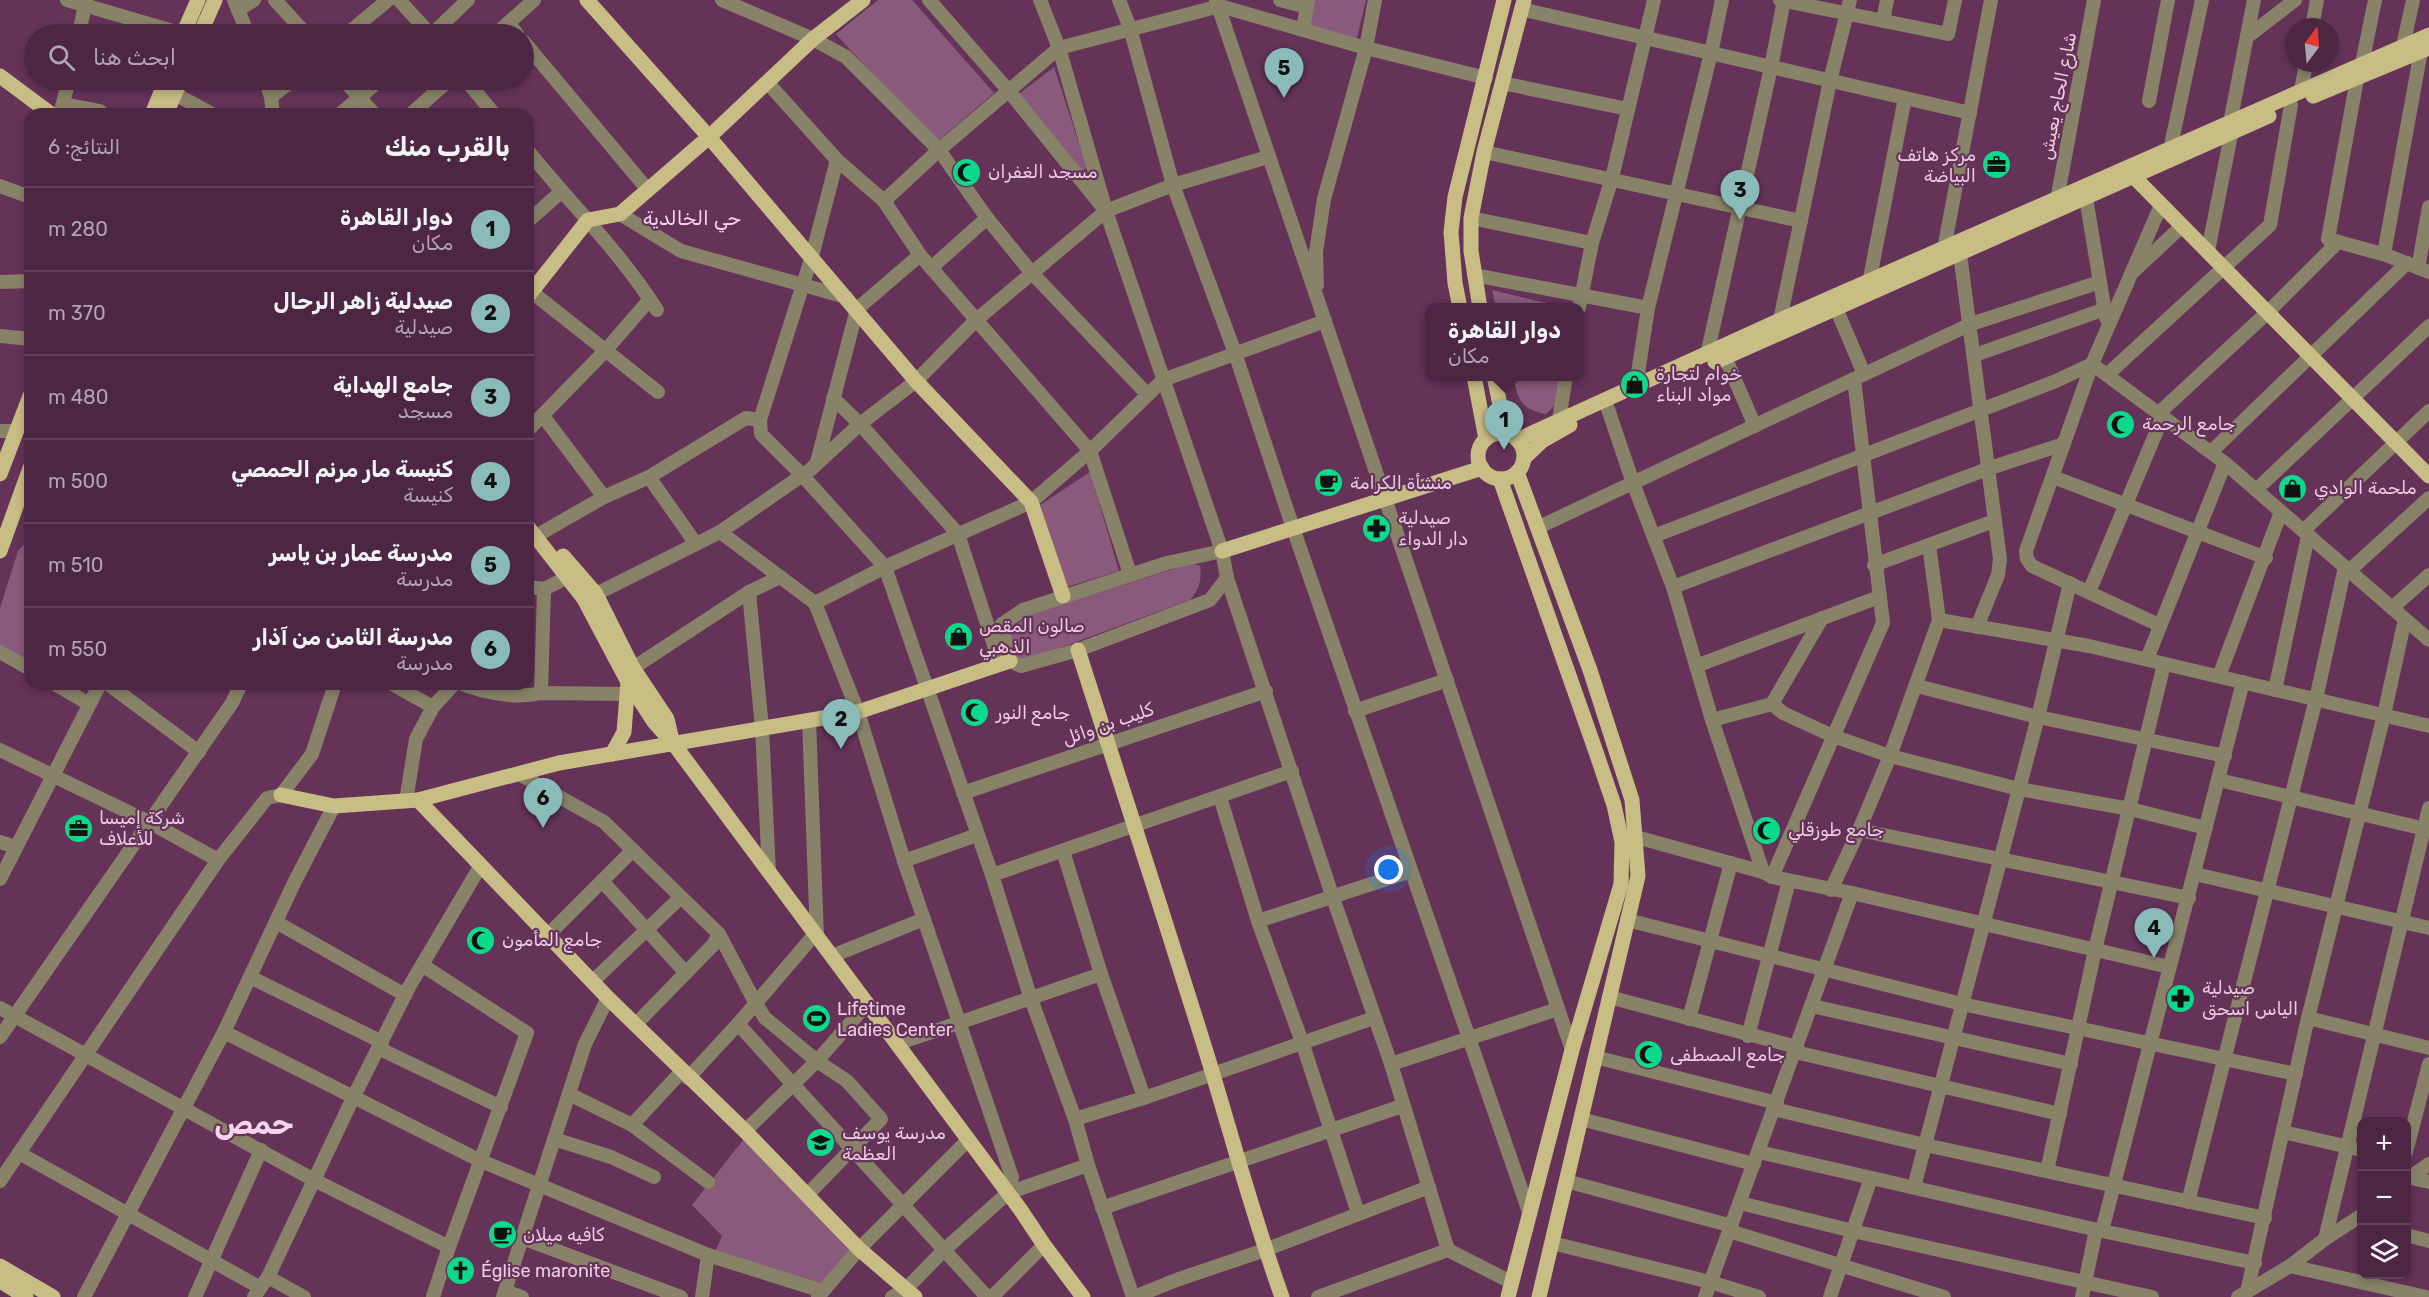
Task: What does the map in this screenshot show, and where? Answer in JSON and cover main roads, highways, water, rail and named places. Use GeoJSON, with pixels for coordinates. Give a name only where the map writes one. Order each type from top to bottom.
{"type":"FeatureCollection","features":[{"type":"Feature","properties":{"kind":"main road"},"geometry":{"type":"LineString","coordinates":[[187,24],[198,0]]}},
{"type":"Feature","properties":{"kind":"main road"},"geometry":{"type":"LineString","coordinates":[[204,24],[215,0]]}},
{"type":"Feature","properties":{"kind":"main road"},"geometry":{"type":"LineString","coordinates":[[587,0],[812,256],[916,381],[1031,502],[1063,596]]}},
{"type":"Feature","properties":{"kind":"main road"},"geometry":{"type":"LineString","coordinates":[[534,286],[588,220],[620,214],[709,137],[813,39],[863,0]]}},
{"type":"Feature","properties":{"kind":"main road"},"geometry":{"type":"LineString","coordinates":[[1459,303],[1451,232],[1455,197],[1504,0]]}},
{"type":"Feature","properties":{"kind":"main road"},"geometry":{"type":"LineString","coordinates":[[1479,303],[1471,251],[1471,218],[1484,152],[1522,5]]}},
{"type":"Feature","properties":{"kind":"main road"},"geometry":{"type":"LineString","coordinates":[[2425,49],[2359,72],[2301,91],[2230,129],[2134,177],[1559,430],[1542,441],[1506,478],[1492,477],[1482,468],[1479,456],[1482,444],[1492,435],[1511,437],[1558,420],[2169,150],[2230,129],[2291,105],[2359,72],[2403,46],[2429,35]]}},
{"type":"Feature","properties":{"kind":"main road"},"geometry":{"type":"LineString","coordinates":[[0,76],[43,108]]}},
{"type":"Feature","properties":{"kind":"main road"},"geometry":{"type":"LineString","coordinates":[[156,108],[162,90]]}},
{"type":"Feature","properties":{"kind":"main road"},"geometry":{"type":"LineString","coordinates":[[159,108],[175,90]]}},
{"type":"Feature","properties":{"kind":"main road"},"geometry":{"type":"LineString","coordinates":[[2134,177],[2269,311],[2310,356],[2429,476]]}},
{"type":"Feature","properties":{"kind":"main road"},"geometry":{"type":"LineString","coordinates":[[1475,381],[1486,439]]}},
{"type":"Feature","properties":{"kind":"main road"},"geometry":{"type":"LineString","coordinates":[[1495,381],[1511,437],[1524,452],[1521,465],[1539,527],[1590,670],[1632,801],[1638,876],[1539,1297]]}},
{"type":"Feature","properties":{"kind":"main road"},"geometry":{"type":"LineString","coordinates":[[0,474],[24,411]]}},
{"type":"Feature","properties":{"kind":"main road"},"geometry":{"type":"LineString","coordinates":[[1222,551],[1482,468]]}},
{"type":"Feature","properties":{"kind":"main road"},"geometry":{"type":"LineString","coordinates":[[1500,479],[1600,762],[1614,806],[1622,842],[1621,884],[1572,1050],[1508,1297]]}},
{"type":"Feature","properties":{"kind":"main road"},"geometry":{"type":"LineString","coordinates":[[0,551],[24,485]]}},
{"type":"Feature","properties":{"kind":"main road"},"geometry":{"type":"LineString","coordinates":[[534,522],[596,594],[629,681],[624,732],[612,754]]}},
{"type":"Feature","properties":{"kind":"main road"},"geometry":{"type":"LineString","coordinates":[[534,534],[584,599],[654,722],[673,743],[832,956],[1083,1297]]}},
{"type":"Feature","properties":{"kind":"main road"},"geometry":{"type":"LineString","coordinates":[[1078,650],[1136,824],[1213,1074],[1237,1163],[1282,1297]]}},
{"type":"Feature","properties":{"kind":"main road"},"geometry":{"type":"LineString","coordinates":[[281,795],[334,806],[412,800],[559,763],[858,712],[1005,662]]}},
{"type":"Feature","properties":{"kind":"main road"},"geometry":{"type":"LineString","coordinates":[[412,800],[481,865],[635,1026],[745,1131],[904,1294]]}},
{"type":"Feature","properties":{"kind":"main road"},"geometry":{"type":"LineString","coordinates":[[0,1266],[52,1297]]}},
{"type":"Feature","properties":{"kind":"main road"},"geometry":{"type":"LineString","coordinates":[[0,1281],[26,1297]]}},
{"type":"Feature","properties":{"kind":"place","name":"مدرسة عمار بن ياسر"},"geometry":{"type":"Point","coordinates":[1284,98]}},
{"type":"Feature","properties":{"kind":"place","name":"مركز هاتف البياضة"},"geometry":{"type":"Point","coordinates":[1997,165]}},
{"type":"Feature","properties":{"kind":"place","name":"مسجد الغفران"},"geometry":{"type":"Point","coordinates":[967,172]}},
{"type":"Feature","properties":{"kind":"place","name":"جامع الهداية"},"geometry":{"type":"Point","coordinates":[1740,220]}},
{"type":"Feature","properties":{"kind":"place","name":"خوام لتجارة مواد البناء"},"geometry":{"type":"Point","coordinates":[1635,384]}},
{"type":"Feature","properties":{"kind":"place","name":"جامع الرحمة"},"geometry":{"type":"Point","coordinates":[2121,424]}},
{"type":"Feature","properties":{"kind":"place","name":"دوار القاهرة"},"geometry":{"type":"Point","coordinates":[1504,450]}},
{"type":"Feature","properties":{"kind":"place","name":"منشأة الكرامة"},"geometry":{"type":"Point","coordinates":[1329,483]}},
{"type":"Feature","properties":{"kind":"place","name":"ملحمة الوادي"},"geometry":{"type":"Point","coordinates":[2293,488]}},
{"type":"Feature","properties":{"kind":"place","name":"صيدلية دار الدواء"},"geometry":{"type":"Point","coordinates":[1377,528]}},
{"type":"Feature","properties":{"kind":"place","name":"صالون المقص الذهبي"},"geometry":{"type":"Point","coordinates":[958,636]}},
{"type":"Feature","properties":{"kind":"place","name":"جامع النور"},"geometry":{"type":"Point","coordinates":[975,713]}},
{"type":"Feature","properties":{"kind":"place","name":"صيدلية زاهر الرحال"},"geometry":{"type":"Point","coordinates":[841,749]}},
{"type":"Feature","properties":{"kind":"place","name":"شركة إميسا للأعلاف"},"geometry":{"type":"Point","coordinates":[78,828]}},
{"type":"Feature","properties":{"kind":"place","name":"مدرسة الثامن من آذار"},"geometry":{"type":"Point","coordinates":[543,828]}},
{"type":"Feature","properties":{"kind":"place","name":"جامع طوزقلي"},"geometry":{"type":"Point","coordinates":[1767,830]}},
{"type":"Feature","properties":{"kind":"place","name":"جامع المأمون"},"geometry":{"type":"Point","coordinates":[481,940]}},
{"type":"Feature","properties":{"kind":"place","name":"كنيسة مار مرنم الحمصي"},"geometry":{"type":"Point","coordinates":[2154,958]}},
{"type":"Feature","properties":{"kind":"place","name":"صيدلية الياس اسحق"},"geometry":{"type":"Point","coordinates":[2181,998]}},
{"type":"Feature","properties":{"kind":"place","name":"Lifetime Ladies Center"},"geometry":{"type":"Point","coordinates":[816,1019]}},
{"type":"Feature","properties":{"kind":"place","name":"جامع المصطفى"},"geometry":{"type":"Point","coordinates":[1649,1055]}},
{"type":"Feature","properties":{"kind":"place","name":"مدرسة يوسف العظمة"},"geometry":{"type":"Point","coordinates":[821,1143]}},
{"type":"Feature","properties":{"kind":"place","name":"كافيه ميلان"},"geometry":{"type":"Point","coordinates":[502,1235]}},
{"type":"Feature","properties":{"kind":"place","name":"Église maronite"},"geometry":{"type":"Point","coordinates":[460,1271]}},
{"type":"Feature","properties":{"kind":"district","name":"حي الخالدية"},"geometry":{"type":"Point","coordinates":[692,218]}},
{"type":"Feature","properties":{"kind":"district","name":"حمص"},"geometry":{"type":"Point","coordinates":[254,1124]}}]}
